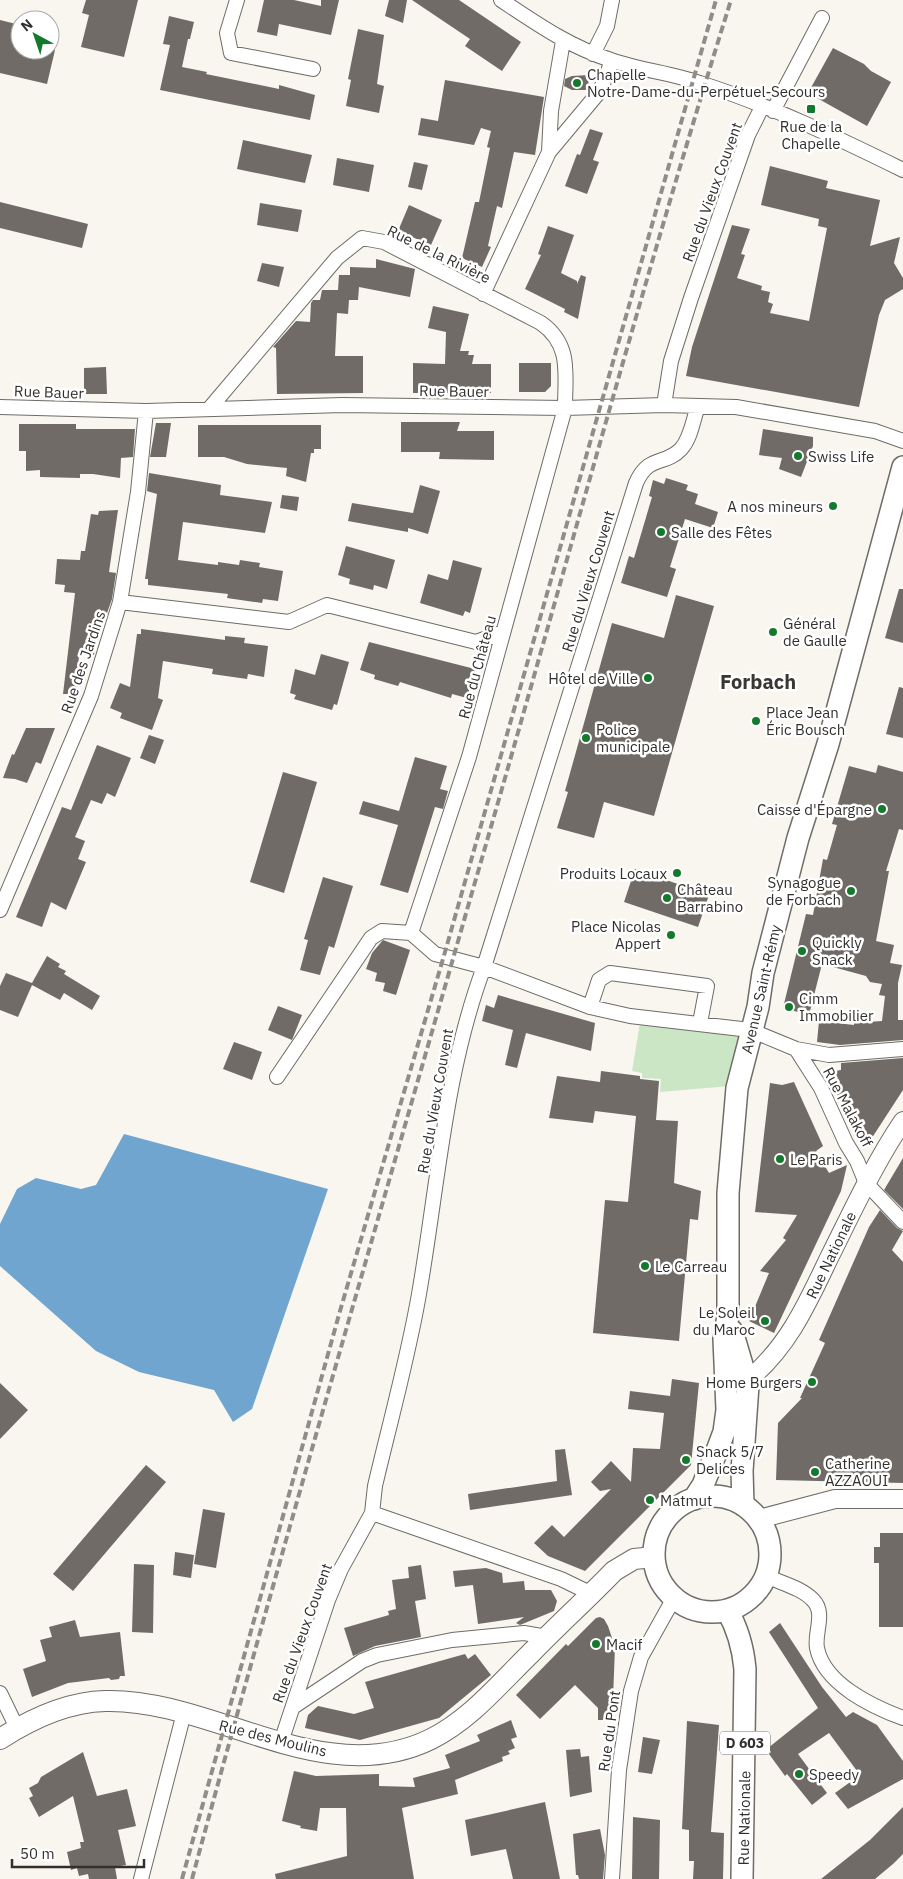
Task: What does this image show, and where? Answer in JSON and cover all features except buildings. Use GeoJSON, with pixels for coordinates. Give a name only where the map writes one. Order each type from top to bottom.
{"type":"FeatureCollection","features":[{"type":"Feature","properties":{"kind":"main road","name":"Avenue Saint-Rémy"},"geometry":{"type":"LineString","coordinates":[[694,1499],[703,1485],[724,1432],[726,1410],[724,1339],[728,1316],[728,1193],[737,1088],[798,838],[828,744],[903,467]]}},
{"type":"Feature","properties":{"kind":"main road","name":"Avenue Saint-Rémy"},"geometry":{"type":"LineString","coordinates":[[728,1316],[748,1380],[742,1471],[743,1505]]}},
{"type":"Feature","properties":{"kind":"main road"},"geometry":{"type":"LineString","coordinates":[[717,1496],[743,1505],[759,1519],[767,1533],[770,1553],[766,1576],[758,1590],[742,1604],[726,1610],[712,1612],[689,1608],[674,1598],[660,1579],[654,1557],[657,1535],[667,1517],[682,1504],[694,1499],[717,1496]]}},
{"type":"Feature","properties":{"kind":"main road","name":"Rue des Moulins"},"geometry":{"type":"LineString","coordinates":[[8,1734],[63,1708],[104,1701],[145,1704],[184,1713],[317,1752],[344,1755],[389,1751],[430,1739],[468,1714],[624,1564],[634,1559],[654,1557]]}},
{"type":"Feature","properties":{"kind":"main road","name":"Rue Nationale"},"geometry":{"type":"LineString","coordinates":[[726,1610],[735,1625],[743,1648],[745,1669],[742,1879]]}},
{"type":"Feature","properties":{"kind":"street"},"geometry":{"type":"LineString","coordinates":[[237,0],[227,33],[231,53],[313,69]]}},
{"type":"Feature","properties":{"kind":"street"},"geometry":{"type":"LineString","coordinates":[[501,0],[563,41],[593,54],[612,61],[700,83],[826,132],[903,170]]}},
{"type":"Feature","properties":{"kind":"street"},"geometry":{"type":"LineString","coordinates":[[593,54],[607,26],[612,0]]}},
{"type":"Feature","properties":{"kind":"street","name":"Rue du Vieux Couvent"},"geometry":{"type":"LineString","coordinates":[[664,405],[671,361],[741,152],[822,18]]}},
{"type":"Feature","properties":{"kind":"street"},"geometry":{"type":"LineString","coordinates":[[549,152],[551,111],[563,41]]}},
{"type":"Feature","properties":{"kind":"street"},"geometry":{"type":"LineString","coordinates":[[483,294],[549,152],[600,91],[612,61]]}},
{"type":"Feature","properties":{"kind":"street","name":"Rue de la Rivière"},"geometry":{"type":"LineString","coordinates":[[208,409],[337,258],[362,238],[384,242],[541,323],[557,336],[563,357],[565,408]]}},
{"type":"Feature","properties":{"kind":"street","name":"Rue Bauer"},"geometry":{"type":"LineString","coordinates":[[0,407],[146,411],[342,405],[565,408],[664,405],[736,406],[875,431],[903,441]]}},
{"type":"Feature","properties":{"kind":"street","name":"Rue du Vieux Couvent"},"geometry":{"type":"LineString","coordinates":[[281,1742],[331,1592],[341,1569],[372,1513],[375,1486],[418,1296],[456,1059],[471,1002],[484,967],[636,483],[644,468],[680,451],[689,436],[698,406]]}},
{"type":"Feature","properties":{"kind":"street","name":"Rue du Château"},"geometry":{"type":"LineString","coordinates":[[411,932],[469,757],[565,408]]}},
{"type":"Feature","properties":{"kind":"street","name":"Rue des Jardins"},"geometry":{"type":"LineString","coordinates":[[0,910],[91,696],[120,602],[138,492],[146,411]]}},
{"type":"Feature","properties":{"kind":"street"},"geometry":{"type":"LineString","coordinates":[[120,602],[289,622],[327,605],[476,642],[503,632]]}},
{"type":"Feature","properties":{"kind":"street"},"geometry":{"type":"LineString","coordinates":[[277,1077],[370,938],[382,931],[411,932],[435,954],[484,967],[590,1007],[630,1016],[750,1030],[796,1049],[829,1055],[903,1048]]}},
{"type":"Feature","properties":{"kind":"street"},"geometry":{"type":"LineString","coordinates":[[590,1007],[599,980],[610,974],[707,986],[700,1023]]}},
{"type":"Feature","properties":{"kind":"street","name":"Rue Malakoff"},"geometry":{"type":"LineString","coordinates":[[796,1049],[821,1088],[846,1143],[858,1160],[866,1183]]}},
{"type":"Feature","properties":{"kind":"street","name":"Rue Nationale"},"geometry":{"type":"LineString","coordinates":[[748,1380],[764,1366],[792,1332],[866,1183],[903,1121]]}},
{"type":"Feature","properties":{"kind":"street"},"geometry":{"type":"LineString","coordinates":[[866,1183],[903,1222]]}},
{"type":"Feature","properties":{"kind":"street"},"geometry":{"type":"LineString","coordinates":[[759,1519],[835,1499],[903,1499]]}},
{"type":"Feature","properties":{"kind":"street"},"geometry":{"type":"LineString","coordinates":[[372,1513],[561,1579],[592,1594]]}},
{"type":"Feature","properties":{"kind":"street"},"geometry":{"type":"LineString","coordinates":[[766,1576],[800,1591],[814,1601],[820,1616],[817,1648],[827,1671],[844,1686],[903,1718]]}},
{"type":"Feature","properties":{"kind":"street","name":"Rue du Pont"},"geometry":{"type":"LineString","coordinates":[[612,1879],[619,1770],[631,1690],[642,1656],[674,1598]]}},
{"type":"Feature","properties":{"kind":"street"},"geometry":{"type":"LineString","coordinates":[[293,1707],[362,1661],[377,1655],[452,1640],[524,1633],[546,1637]]}},
{"type":"Feature","properties":{"kind":"street"},"geometry":{"type":"LineString","coordinates":[[0,1693],[8,1734]]}},
{"type":"Feature","properties":{"kind":"street"},"geometry":{"type":"LineString","coordinates":[[141,1879],[184,1713]]}},
{"type":"Feature","properties":{"kind":"green space"},"geometry":{"type":"Polygon","coordinates":[[[641,1017],[740,1032],[730,1086],[660,1092],[661,1079],[642,1078],[642,1073],[632,1071],[641,1017]]]}},
{"type":"Feature","properties":{"kind":"water"},"geometry":{"type":"Polygon","coordinates":[[[124,1134],[328,1189],[252,1409],[233,1422],[214,1390],[139,1372],[96,1351],[0,1266],[0,1224],[17,1189],[36,1178],[81,1189],[96,1185],[124,1134]]]}},
{"type":"Feature","properties":{"kind":"railway"},"geometry":{"type":"LineString","coordinates":[[182,1879],[340,1311],[445,952],[716,0]]}},
{"type":"Feature","properties":{"kind":"railway"},"geometry":{"type":"LineString","coordinates":[[192,1879],[295,1510],[663,223],[731,0]]}},
{"type":"Feature","properties":{"kind":"place","name":"Chapelle Notre-Dame-du-Perpétuel-Secours"},"geometry":{"type":"Point","coordinates":[577,83]}},
{"type":"Feature","properties":{"kind":"place","name":"Rue de la Chapelle"},"geometry":{"type":"Point","coordinates":[811,109]}},
{"type":"Feature","properties":{"kind":"place","name":"Swiss Life"},"geometry":{"type":"Point","coordinates":[798,456]}},
{"type":"Feature","properties":{"kind":"place","name":"A nos mineurs"},"geometry":{"type":"Point","coordinates":[833,506]}},
{"type":"Feature","properties":{"kind":"place","name":"Salle des Fêtes"},"geometry":{"type":"Point","coordinates":[661,532]}},
{"type":"Feature","properties":{"kind":"place","name":"Général de Gaulle"},"geometry":{"type":"Point","coordinates":[773,632]}},
{"type":"Feature","properties":{"kind":"place","name":"Hôtel de Ville"},"geometry":{"type":"Point","coordinates":[648,678]}},
{"type":"Feature","properties":{"kind":"place","name":"Place Jean Éric Bousch"},"geometry":{"type":"Point","coordinates":[756,721]}},
{"type":"Feature","properties":{"kind":"place","name":"Police municipale"},"geometry":{"type":"Point","coordinates":[586,738]}},
{"type":"Feature","properties":{"kind":"place","name":"Caisse d'Épargne"},"geometry":{"type":"Point","coordinates":[882,809]}},
{"type":"Feature","properties":{"kind":"place","name":"Produits Locaux"},"geometry":{"type":"Point","coordinates":[677,873]}},
{"type":"Feature","properties":{"kind":"place","name":"Synagogue de Forbach"},"geometry":{"type":"Point","coordinates":[851,891]}},
{"type":"Feature","properties":{"kind":"place","name":"Château Barrabino"},"geometry":{"type":"Point","coordinates":[667,898]}},
{"type":"Feature","properties":{"kind":"place","name":"Place Nicolas Appert"},"geometry":{"type":"Point","coordinates":[671,935]}},
{"type":"Feature","properties":{"kind":"place","name":"Quickly Snack"},"geometry":{"type":"Point","coordinates":[802,951]}},
{"type":"Feature","properties":{"kind":"place","name":"Cimm Immobilier"},"geometry":{"type":"Point","coordinates":[789,1007]}},
{"type":"Feature","properties":{"kind":"place","name":"Le Paris"},"geometry":{"type":"Point","coordinates":[780,1159]}},
{"type":"Feature","properties":{"kind":"place","name":"Le Carreau"},"geometry":{"type":"Point","coordinates":[645,1266]}},
{"type":"Feature","properties":{"kind":"place","name":"Le Soleil du Maroc"},"geometry":{"type":"Point","coordinates":[765,1321]}},
{"type":"Feature","properties":{"kind":"place","name":"Home Burgers"},"geometry":{"type":"Point","coordinates":[812,1382]}},
{"type":"Feature","properties":{"kind":"place","name":"Snack 5/7 Delices"},"geometry":{"type":"Point","coordinates":[686,1460]}},
{"type":"Feature","properties":{"kind":"place","name":"Catherine AZZAOUI"},"geometry":{"type":"Point","coordinates":[815,1472]}},
{"type":"Feature","properties":{"kind":"place","name":"Matmut"},"geometry":{"type":"Point","coordinates":[650,1500]}},
{"type":"Feature","properties":{"kind":"place","name":"Macif"},"geometry":{"type":"Point","coordinates":[596,1644]}},
{"type":"Feature","properties":{"kind":"place","name":"Speedy"},"geometry":{"type":"Point","coordinates":[799,1774]}},
{"type":"Feature","properties":{"kind":"district","name":"Forbach"},"geometry":{"type":"Point","coordinates":[758,681]}}]}
